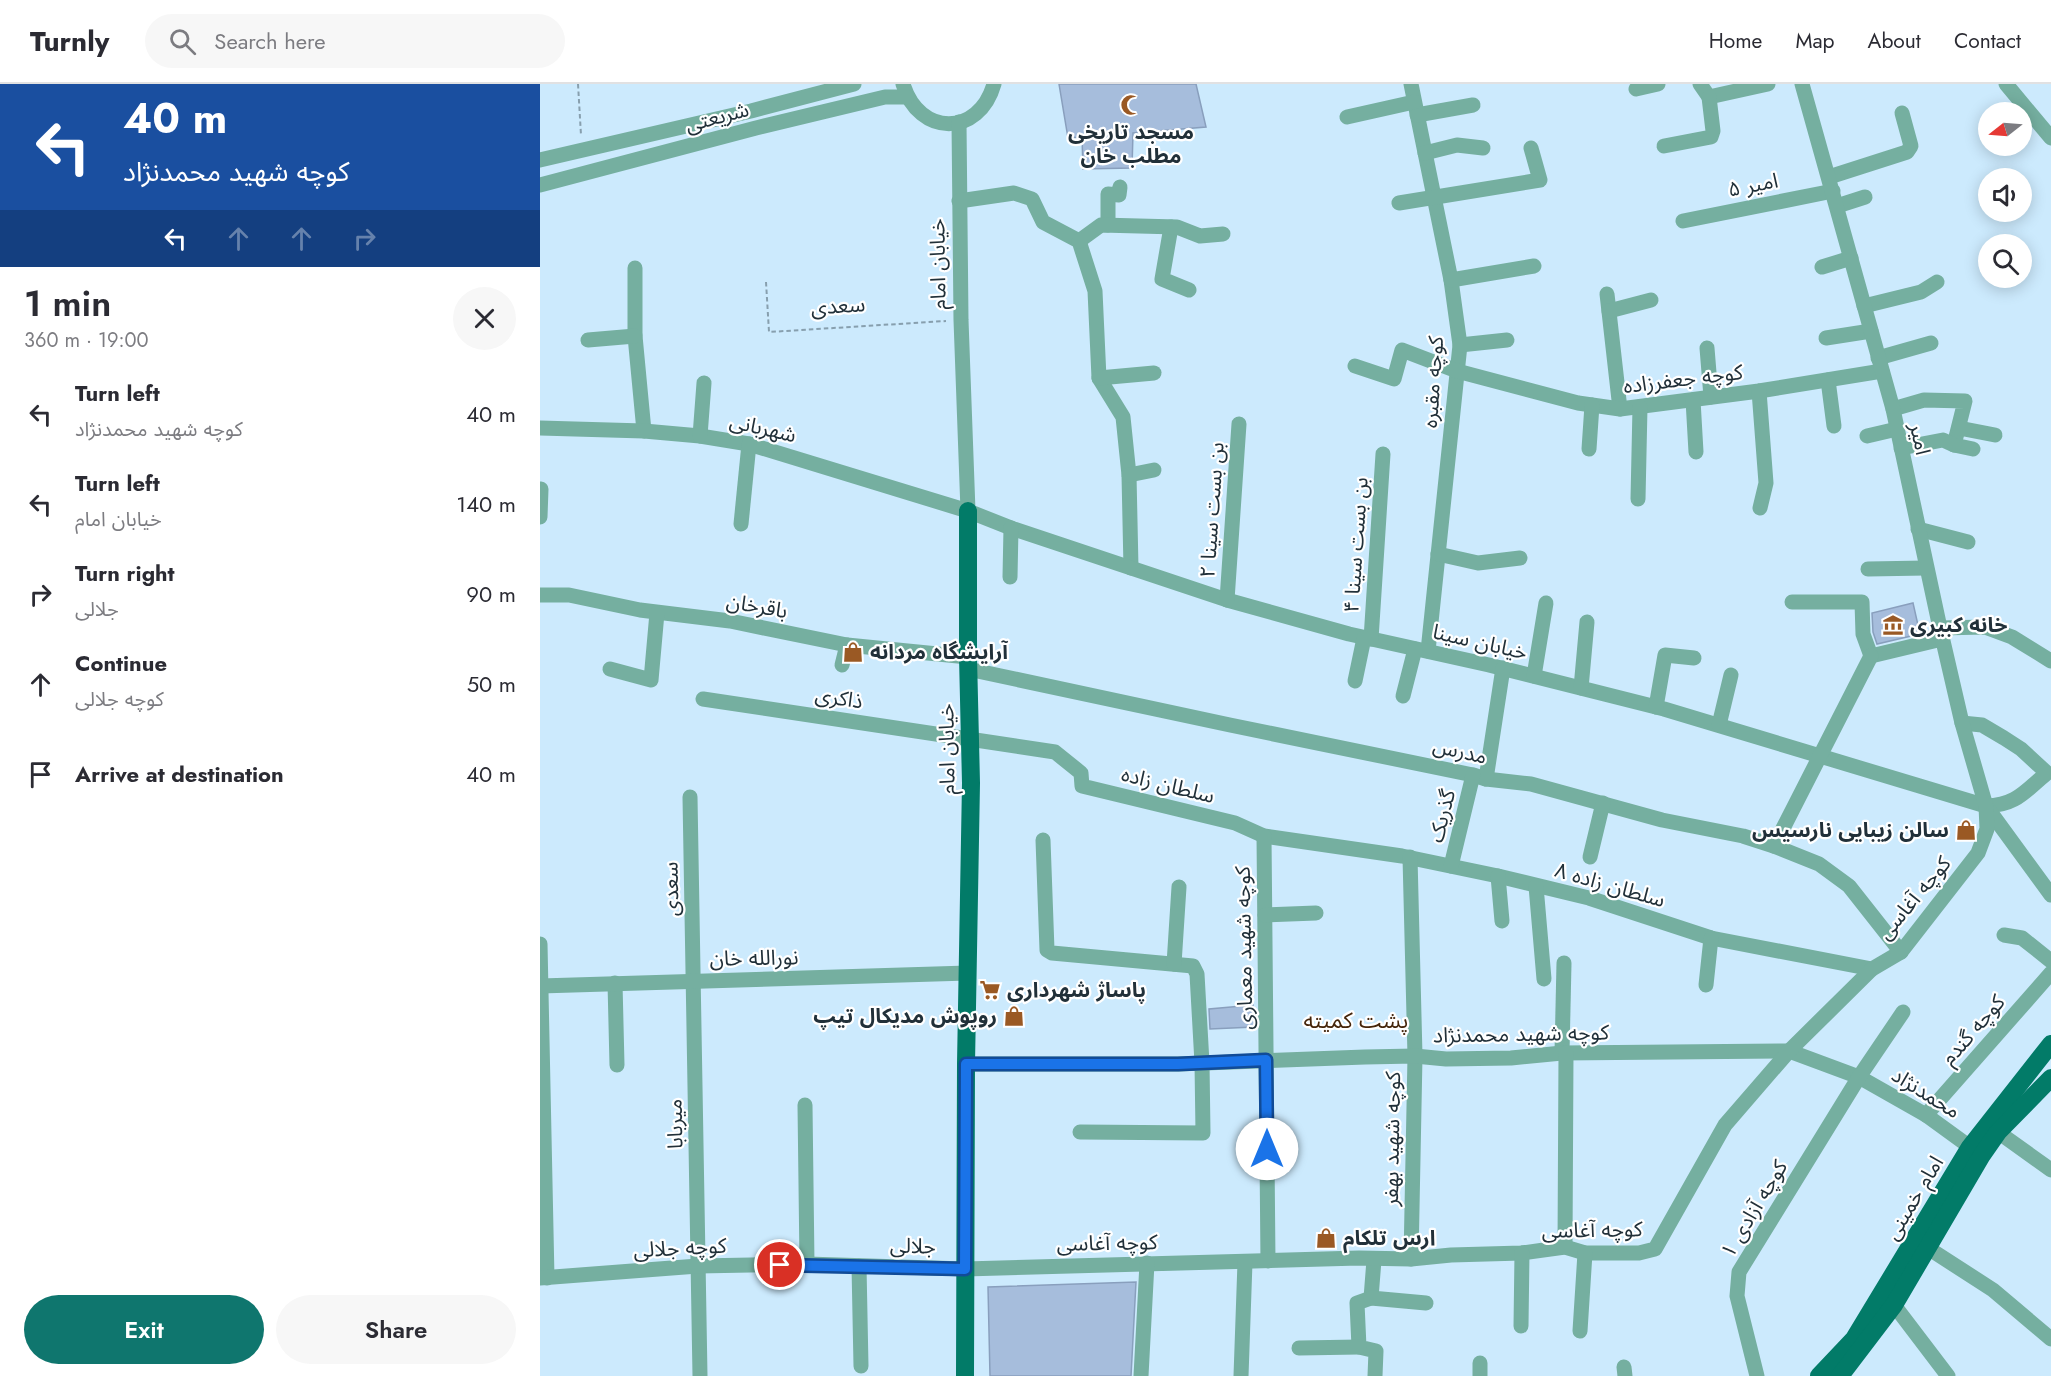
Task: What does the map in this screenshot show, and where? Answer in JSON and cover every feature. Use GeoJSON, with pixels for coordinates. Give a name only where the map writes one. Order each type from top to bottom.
{"type":"FeatureCollection","features":[{"type":"Feature","properties":{"kind":"main road","name":"خیابان امام"},"geometry":{"type":"LineString","coordinates":[[965,1376],[970,740],[968,511]]}},
{"type":"Feature","properties":{"kind":"main road","name":"امام خمینی"},"geometry":{"type":"LineString","coordinates":[[1819,1376],[1854,1340],[1970,1147],[2051,1044]]}},
{"type":"Feature","properties":{"kind":"main road","name":"امام خمینی"},"geometry":{"type":"LineString","coordinates":[[1840,1376],[1894,1305],[1982,1155],[1998,1132],[2051,1078]]}},
{"type":"Feature","properties":{"kind":"street","name":"شریعتی"},"geometry":{"type":"LineString","coordinates":[[540,160],[854,84]]}},
{"type":"Feature","properties":{"kind":"street"},"geometry":{"type":"LineString","coordinates":[[905,91],[916,110],[929,119],[943,123],[959,122],[972,117],[982,109],[990,97],[994,84]]}},
{"type":"Feature","properties":{"kind":"street","name":"کوچه مقبره"},"geometry":{"type":"LineString","coordinates":[[1403,696],[1421,650],[1438,554],[1460,345],[1451,280],[1411,84]]}},
{"type":"Feature","properties":{"kind":"street"},"geometry":{"type":"LineString","coordinates":[[1636,89],[1658,84]]}},
{"type":"Feature","properties":{"kind":"street"},"geometry":{"type":"LineString","coordinates":[[1664,146],[1713,134],[1709,97],[1700,84]]}},
{"type":"Feature","properties":{"kind":"street"},"geometry":{"type":"LineString","coordinates":[[1709,97],[1767,84]]}},
{"type":"Feature","properties":{"kind":"street","name":"امیر"},"geometry":{"type":"LineString","coordinates":[[1802,84],[1893,409],[1941,634],[1962,723],[1986,806]]}},
{"type":"Feature","properties":{"kind":"street"},"geometry":{"type":"LineString","coordinates":[[2006,84],[2051,138]]}},
{"type":"Feature","properties":{"kind":"street","name":"شریعتی"},"geometry":{"type":"LineString","coordinates":[[540,185],[905,91]]}},
{"type":"Feature","properties":{"kind":"street"},"geometry":{"type":"LineString","coordinates":[[1347,117],[1473,105]]}},
{"type":"Feature","properties":{"kind":"street"},"geometry":{"type":"LineString","coordinates":[[1833,191],[1907,152],[1911,146],[1902,113]]}},
{"type":"Feature","properties":{"kind":"street","name":"خیابان امام"},"geometry":{"type":"LineString","coordinates":[[959,122],[961,320],[968,511]]}},
{"type":"Feature","properties":{"kind":"street"},"geometry":{"type":"LineString","coordinates":[[1425,153],[1457,145],[1483,148]]}},
{"type":"Feature","properties":{"kind":"street"},"geometry":{"type":"LineString","coordinates":[[1399,203],[1540,180],[1531,148]]}},
{"type":"Feature","properties":{"kind":"street"},"geometry":{"type":"LineString","coordinates":[[1108,225],[1108,194],[1119,195],[1119,187]]}},
{"type":"Feature","properties":{"kind":"street"},"geometry":{"type":"LineString","coordinates":[[1833,191],[1865,197]]}},
{"type":"Feature","properties":{"kind":"street","name":"امیر ۵"},"geometry":{"type":"LineString","coordinates":[[1683,221],[1833,191]]}},
{"type":"Feature","properties":{"kind":"street"},"geometry":{"type":"LineString","coordinates":[[959,201],[1014,193],[1032,198],[1043,222],[1079,241],[1095,291],[1100,378],[1123,417],[1129,475],[1131,568]]}},
{"type":"Feature","properties":{"kind":"street"},"geometry":{"type":"LineString","coordinates":[[1079,241],[1101,225],[1177,227],[1200,236],[1223,234]]}},
{"type":"Feature","properties":{"kind":"street"},"geometry":{"type":"LineString","coordinates":[[1171,227],[1162,279],[1189,290]]}},
{"type":"Feature","properties":{"kind":"street"},"geometry":{"type":"LineString","coordinates":[[1822,267],[1851,258]]}},
{"type":"Feature","properties":{"kind":"street"},"geometry":{"type":"LineString","coordinates":[[1451,280],[1534,266]]}},
{"type":"Feature","properties":{"kind":"street"},"geometry":{"type":"LineString","coordinates":[[635,268],[635,336],[644,431]]}},
{"type":"Feature","properties":{"kind":"street"},"geometry":{"type":"LineString","coordinates":[[1864,306],[1921,292],[1937,282]]}},
{"type":"Feature","properties":{"kind":"street"},"geometry":{"type":"LineString","coordinates":[[1607,294],[1620,409]]}},
{"type":"Feature","properties":{"kind":"street"},"geometry":{"type":"LineString","coordinates":[[1609,311],[1651,300]]}},
{"type":"Feature","properties":{"kind":"street"},"geometry":{"type":"LineString","coordinates":[[1826,338],[1871,331]]}},
{"type":"Feature","properties":{"kind":"street"},"geometry":{"type":"LineString","coordinates":[[588,340],[635,336]]}},
{"type":"Feature","properties":{"kind":"street"},"geometry":{"type":"LineString","coordinates":[[1460,345],[1507,340]]}},
{"type":"Feature","properties":{"kind":"street","name":"کوچه جعفرزاده"},"geometry":{"type":"LineString","coordinates":[[1355,366],[1394,379],[1402,350],[1457,371],[1592,405],[1620,409],[1828,380],[1880,364],[1931,344]]}},
{"type":"Feature","properties":{"kind":"street"},"geometry":{"type":"LineString","coordinates":[[1707,348],[1711,397]]}},
{"type":"Feature","properties":{"kind":"street"},"geometry":{"type":"LineString","coordinates":[[1100,378],[1154,373]]}},
{"type":"Feature","properties":{"kind":"street"},"geometry":{"type":"LineString","coordinates":[[1828,380],[1834,426]]}},
{"type":"Feature","properties":{"kind":"street"},"geometry":{"type":"LineString","coordinates":[[699,436],[704,383]]}},
{"type":"Feature","properties":{"kind":"street"},"geometry":{"type":"LineString","coordinates":[[1760,391],[1766,483],[1760,508]]}},
{"type":"Feature","properties":{"kind":"street"},"geometry":{"type":"LineString","coordinates":[[1693,400],[1696,452]]}},
{"type":"Feature","properties":{"kind":"street"},"geometry":{"type":"LineString","coordinates":[[1893,409],[1924,400],[1965,401],[1954,445]]}},
{"type":"Feature","properties":{"kind":"street"},"geometry":{"type":"LineString","coordinates":[[1588,449],[1592,405]]}},
{"type":"Feature","properties":{"kind":"street"},"geometry":{"type":"LineString","coordinates":[[1638,499],[1640,407]]}},
{"type":"Feature","properties":{"kind":"street","name":"بن بست سینا ۲"},"geometry":{"type":"LineString","coordinates":[[1227,600],[1239,424]]}},
{"type":"Feature","properties":{"kind":"street","name":"شهربانی"},"geometry":{"type":"LineString","coordinates":[[540,428],[644,431],[749,444],[968,511]]}},
{"type":"Feature","properties":{"kind":"street"},"geometry":{"type":"LineString","coordinates":[[1959,428],[1995,435]]}},
{"type":"Feature","properties":{"kind":"street"},"geometry":{"type":"LineString","coordinates":[[1867,436],[1897,429]]}},
{"type":"Feature","properties":{"kind":"street"},"geometry":{"type":"LineString","coordinates":[[1901,448],[1943,440],[1954,445],[1973,448]]}},
{"type":"Feature","properties":{"kind":"street"},"geometry":{"type":"LineString","coordinates":[[741,524],[749,444]]}},
{"type":"Feature","properties":{"kind":"street","name":"بن بست سینا ۴"},"geometry":{"type":"LineString","coordinates":[[1355,681],[1368,639],[1383,454]]}},
{"type":"Feature","properties":{"kind":"street"},"geometry":{"type":"LineString","coordinates":[[1129,475],[1154,470]]}},
{"type":"Feature","properties":{"kind":"street"},"geometry":{"type":"LineString","coordinates":[[540,517],[541,489]]}},
{"type":"Feature","properties":{"kind":"street","name":"خیابان سینا"},"geometry":{"type":"LineString","coordinates":[[968,511],[1011,528],[1227,600],[1368,639],[1503,668],[1656,707],[1986,806]]}},
{"type":"Feature","properties":{"kind":"street"},"geometry":{"type":"LineString","coordinates":[[1010,577],[1011,528]]}},
{"type":"Feature","properties":{"kind":"street"},"geometry":{"type":"LineString","coordinates":[[1918,529],[1968,542]]}},
{"type":"Feature","properties":{"kind":"street"},"geometry":{"type":"LineString","coordinates":[[1438,554],[1478,563],[1520,558]]}},
{"type":"Feature","properties":{"kind":"street"},"geometry":{"type":"LineString","coordinates":[[1868,569],[1926,568]]}},
{"type":"Feature","properties":{"kind":"street","name":"باقرخان"},"geometry":{"type":"LineString","coordinates":[[540,595],[569,595],[657,613],[730,621],[847,645],[968,663]]}},
{"type":"Feature","properties":{"kind":"street"},"geometry":{"type":"LineString","coordinates":[[1792,602],[1862,602],[1863,634],[1871,656]]}},
{"type":"Feature","properties":{"kind":"street"},"geometry":{"type":"LineString","coordinates":[[1534,676],[1546,603]]}},
{"type":"Feature","properties":{"kind":"street"},"geometry":{"type":"LineString","coordinates":[[610,669],[651,680],[657,613]]}},
{"type":"Feature","properties":{"kind":"street"},"geometry":{"type":"LineString","coordinates":[[1581,688],[1587,622]]}},
{"type":"Feature","properties":{"kind":"street"},"geometry":{"type":"LineString","coordinates":[[1774,846],[1871,656],[1941,634],[1985,627],[2012,637],[2051,662]]}},
{"type":"Feature","properties":{"kind":"street"},"geometry":{"type":"LineString","coordinates":[[842,665],[847,645]]}},
{"type":"Feature","properties":{"kind":"street"},"geometry":{"type":"LineString","coordinates":[[1656,707],[1665,655],[1694,658]]}},
{"type":"Feature","properties":{"kind":"street","name":"مدرس"},"geometry":{"type":"LineString","coordinates":[[968,663],[1230,725],[1480,777],[1530,784],[1662,820],[1743,836],[1819,864],[1849,886],[1901,952]]}},
{"type":"Feature","properties":{"kind":"street","name":"گذریک"},"geometry":{"type":"LineString","coordinates":[[1451,866],[1480,777],[1503,668]]}},
{"type":"Feature","properties":{"kind":"street"},"geometry":{"type":"LineString","coordinates":[[1719,725],[1731,675]]}},
{"type":"Feature","properties":{"kind":"street","name":"ذاکری"},"geometry":{"type":"LineString","coordinates":[[703,699],[1055,752]]}},
{"type":"Feature","properties":{"kind":"street"},"geometry":{"type":"LineString","coordinates":[[1962,723],[1982,725],[2021,749],[2047,773],[2012,802],[2001,806],[1986,806]]}},
{"type":"Feature","properties":{"kind":"street","name":"سلطان زاده"},"geometry":{"type":"LineString","coordinates":[[1055,752],[1081,772],[1082,786],[1235,824],[1264,836],[1335,846]]}},
{"type":"Feature","properties":{"kind":"street","name":"سعدی"},"geometry":{"type":"LineString","coordinates":[[690,797],[694,981]]}},
{"type":"Feature","properties":{"kind":"street"},"geometry":{"type":"LineString","coordinates":[[1590,857],[1603,803]]}},
{"type":"Feature","properties":{"kind":"street"},"geometry":{"type":"LineString","coordinates":[[1986,806],[2051,895]]}},
{"type":"Feature","properties":{"kind":"street","name":"کوچه آغاسی"},"geometry":{"type":"LineString","coordinates":[[965,1269],[1359,1258],[1411,1259],[1522,1253],[1565,1247],[1585,1253],[1640,1253],[1655,1249],[1725,1125],[1789,1051],[1872,969],[1901,952],[1978,853],[1987,829],[1986,806]]}},
{"type":"Feature","properties":{"kind":"street","name":"کوچه شهید معماری"},"geometry":{"type":"LineString","coordinates":[[1264,836],[1268,1262]]}},
{"type":"Feature","properties":{"kind":"street"},"geometry":{"type":"LineString","coordinates":[[1043,840],[1047,950],[1052,953],[1193,966],[1196,969],[1202,1063],[1203,1133],[1080,1131]]}},
{"type":"Feature","properties":{"kind":"street","name":"سلطان زاده ۸"},"geometry":{"type":"LineString","coordinates":[[1335,846],[1410,857],[1498,876],[1589,898],[1711,938],[1872,969]]}},
{"type":"Feature","properties":{"kind":"street","name":"کوچه شهید بهفر"},"geometry":{"type":"LineString","coordinates":[[1410,857],[1415,1056],[1411,1259]]}},
{"type":"Feature","properties":{"kind":"street"},"geometry":{"type":"LineString","coordinates":[[1498,876],[1502,921]]}},
{"type":"Feature","properties":{"kind":"street"},"geometry":{"type":"LineString","coordinates":[[1536,886],[1544,979]]}},
{"type":"Feature","properties":{"kind":"street"},"geometry":{"type":"LineString","coordinates":[[1174,964],[1179,887]]}},
{"type":"Feature","properties":{"kind":"street"},"geometry":{"type":"LineString","coordinates":[[1264,915],[1316,913]]}},
{"type":"Feature","properties":{"kind":"street"},"geometry":{"type":"LineString","coordinates":[[2004,935],[2022,938],[2051,961]]}},
{"type":"Feature","properties":{"kind":"street"},"geometry":{"type":"LineString","coordinates":[[1706,985],[1711,938]]}},
{"type":"Feature","properties":{"kind":"street"},"geometry":{"type":"LineString","coordinates":[[540,944],[544,1278]]}},
{"type":"Feature","properties":{"kind":"street"},"geometry":{"type":"LineString","coordinates":[[1564,963],[1565,1247]]}},
{"type":"Feature","properties":{"kind":"street","name":"نورالله خان"},"geometry":{"type":"LineString","coordinates":[[541,986],[968,973]]}},
{"type":"Feature","properties":{"kind":"street","name":"کوچه گندم"},"geometry":{"type":"LineString","coordinates":[[1926,1115],[2051,973]]}},
{"type":"Feature","properties":{"kind":"street","name":"میربابا"},"geometry":{"type":"LineString","coordinates":[[694,981],[700,1376]]}},
{"type":"Feature","properties":{"kind":"street"},"geometry":{"type":"LineString","coordinates":[[615,983],[617,1065]]}},
{"type":"Feature","properties":{"kind":"street","name":"کوچه آزادی ۱"},"geometry":{"type":"LineString","coordinates":[[1756,1376],[1737,1296],[1739,1272],[1859,1077],[1903,1012]]}},
{"type":"Feature","properties":{"kind":"street","name":"کوچه شهید محمدنژاد"},"geometry":{"type":"LineString","coordinates":[[966,1064],[1202,1063],[1415,1056],[1446,1059],[1511,1058],[1564,1053],[1789,1051]]}},
{"type":"Feature","properties":{"kind":"street","name":"محمدنژاد"},"geometry":{"type":"LineString","coordinates":[[1789,1051],[1859,1077],[1926,1115],[1970,1147]]}},
{"type":"Feature","properties":{"kind":"street"},"geometry":{"type":"LineString","coordinates":[[805,1105],[807,1264]]}},
{"type":"Feature","properties":{"kind":"street"},"geometry":{"type":"LineString","coordinates":[[1998,1132],[2051,1170]]}},
{"type":"Feature","properties":{"kind":"street"},"geometry":{"type":"LineString","coordinates":[[1928,1248],[1993,1290],[2051,1339]]}},
{"type":"Feature","properties":{"kind":"street"},"geometry":{"type":"LineString","coordinates":[[1521,1326],[1522,1253]]}},
{"type":"Feature","properties":{"kind":"street"},"geometry":{"type":"LineString","coordinates":[[1580,1331],[1585,1253]]}},
{"type":"Feature","properties":{"kind":"street"},"geometry":{"type":"LineString","coordinates":[[1371,1298],[1374,1260]]}},
{"type":"Feature","properties":{"kind":"street"},"geometry":{"type":"LineString","coordinates":[[1241,1376],[1245,1262]]}},
{"type":"Feature","properties":{"kind":"street"},"geometry":{"type":"LineString","coordinates":[[1141,1376],[1148,1263]]}},
{"type":"Feature","properties":{"kind":"street","name":"کوچه جلالی"},"geometry":{"type":"LineString","coordinates":[[544,1278],[698,1266],[807,1264],[859,1266]]}},
{"type":"Feature","properties":{"kind":"street"},"geometry":{"type":"LineString","coordinates":[[859,1266],[861,1366]]}},
{"type":"Feature","properties":{"kind":"street","name":"جلالی"},"geometry":{"type":"LineString","coordinates":[[859,1266],[965,1269]]}},
{"type":"Feature","properties":{"kind":"street"},"geometry":{"type":"LineString","coordinates":[[1359,1347],[1357,1303],[1371,1298],[1426,1303]]}},
{"type":"Feature","properties":{"kind":"street"},"geometry":{"type":"LineString","coordinates":[[1894,1305],[1948,1376]]}},
{"type":"Feature","properties":{"kind":"street"},"geometry":{"type":"LineString","coordinates":[[1299,1348],[1359,1347],[1376,1351],[1375,1376]]}},
{"type":"Feature","properties":{"kind":"path"},"geometry":{"type":"LineString","coordinates":[[578,84],[582,151]]}},
{"type":"Feature","properties":{"kind":"path","name":"سعدی"},"geometry":{"type":"LineString","coordinates":[[766,282],[769,332],[961,320]]}},
{"type":"Feature","properties":{"kind":"building","name":"مسجد تاریخی مطلب خان"},"geometry":{"type":"Polygon","coordinates":[[[1059,84],[1196,84],[1206,127],[1133,133],[1132,168],[1083,169],[1082,137],[1068,138],[1059,84]]]}},
{"type":"Feature","properties":{"kind":"building","name":"خانه کبیری"},"geometry":{"type":"Polygon","coordinates":[[[1913,603],[1920,634],[1877,644],[1873,632],[1872,613],[1913,603]]]}},
{"type":"Feature","properties":{"kind":"building"},"geometry":{"type":"Polygon","coordinates":[[[1253,1005],[1254,1027],[1210,1029],[1209,1009],[1253,1005]]]}},
{"type":"Feature","properties":{"kind":"building"},"geometry":{"type":"Polygon","coordinates":[[[1136,1282],[1131,1376],[990,1376],[988,1287],[1136,1282]]]}},
{"type":"Feature","properties":{"kind":"place","name":"مسجد تاریخی مطلب خان"},"geometry":{"type":"Point","coordinates":[1131,105]}},
{"type":"Feature","properties":{"kind":"place","name":"خانه کبیری"},"geometry":{"type":"Point","coordinates":[1893,625]}},
{"type":"Feature","properties":{"kind":"place","name":"آرایشگاه مردانه"},"geometry":{"type":"Point","coordinates":[853,652]}},
{"type":"Feature","properties":{"kind":"place","name":"سالن زیبایی نارسیس"},"geometry":{"type":"Point","coordinates":[1966,830]}},
{"type":"Feature","properties":{"kind":"place","name":"پاساژ شهرداری"},"geometry":{"type":"Point","coordinates":[990,990]}},
{"type":"Feature","properties":{"kind":"place","name":"روپوش مدیکال تیپ"},"geometry":{"type":"Point","coordinates":[1014,1016]}},
{"type":"Feature","properties":{"kind":"place","name":"ارس تلکام"},"geometry":{"type":"Point","coordinates":[1326,1238]}},
{"type":"Feature","properties":{"kind":"district","name":"پشت کمیته"},"geometry":{"type":"Point","coordinates":[1356,1020]}},
{"type":"Feature","properties":{"kind":"route"},"geometry":{"type":"LineString","coordinates":[[780,1265],[965,1269],[966,1064],[1178,1064],[1266,1060],[1267,1149]]}}]}
